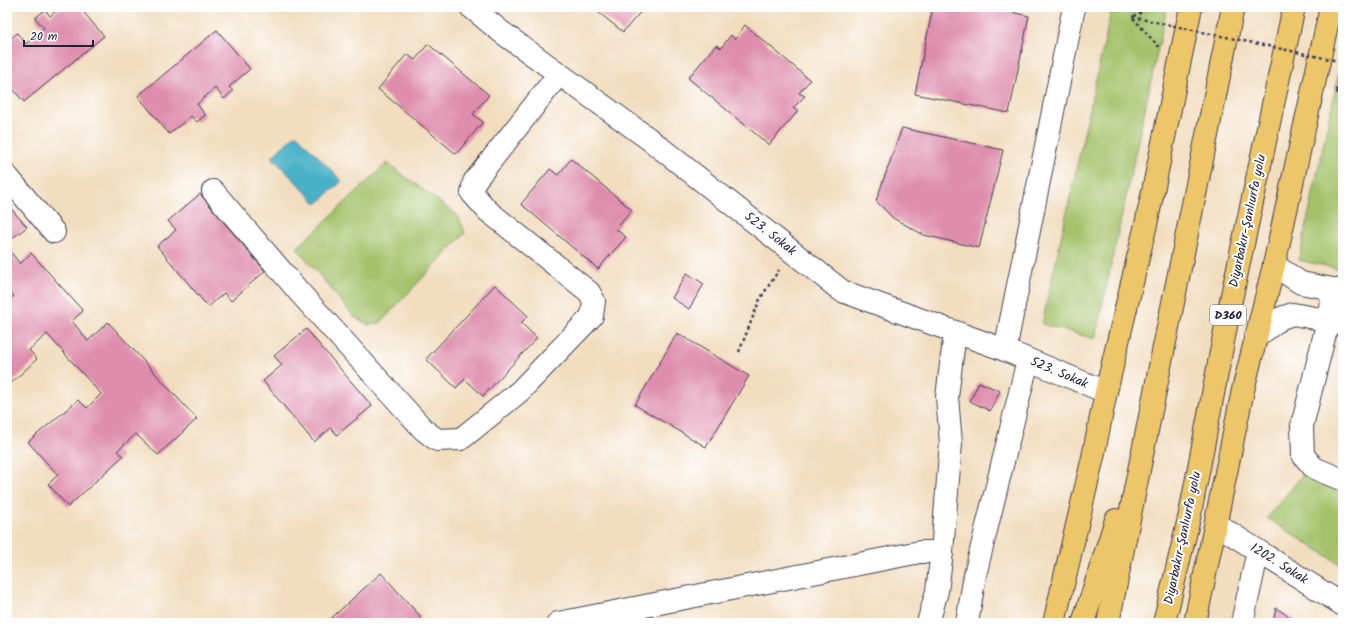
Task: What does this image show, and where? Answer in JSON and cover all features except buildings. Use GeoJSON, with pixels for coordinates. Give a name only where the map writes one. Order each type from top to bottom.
{"type":"FeatureCollection","features":[{"type":"Feature","properties":{"kind":"highway"},"geometry":{"type":"LineString","coordinates":[[1054,623],[1091,465],[1106,392],[1147,220],[1191,7]]}},
{"type":"Feature","properties":{"kind":"highway"},"geometry":{"type":"LineString","coordinates":[[1108,623],[1233,7]]}},
{"type":"Feature","properties":{"kind":"highway","name":"Diyarbakır-Şanlıurfa yolu"},"geometry":{"type":"LineString","coordinates":[[1164,623],[1190,514],[1231,300],[1294,7]]}},
{"type":"Feature","properties":{"kind":"highway"},"geometry":{"type":"LineString","coordinates":[[1195,623],[1243,390],[1274,265],[1331,7]]}},
{"type":"Feature","properties":{"kind":"highway"},"geometry":{"type":"LineString","coordinates":[[1083,623],[1150,414]]}},
{"type":"Feature","properties":{"kind":"highway"},"geometry":{"type":"LineString","coordinates":[[1176,623],[1190,514]]}},
{"type":"Feature","properties":{"kind":"street","name":"523. Sokak"},"geometry":{"type":"LineString","coordinates":[[471,7],[500,31],[649,139],[842,291],[1006,350],[1106,392]]}},
{"type":"Feature","properties":{"kind":"street"},"geometry":{"type":"LineString","coordinates":[[1006,350],[1074,7]]}},
{"type":"Feature","properties":{"kind":"street"},"geometry":{"type":"LineString","coordinates":[[213,191],[300,293],[424,430],[437,440],[461,440],[520,391],[592,316],[594,301],[589,292],[488,211],[472,193],[474,182],[559,74]]}},
{"type":"Feature","properties":{"kind":"street"},"geometry":{"type":"LineString","coordinates":[[7,176],[54,232]]}},
{"type":"Feature","properties":{"kind":"street"},"geometry":{"type":"LineString","coordinates":[[1274,265],[1301,283],[1338,290],[1336,322],[1302,426],[1303,455],[1314,468],[1343,480]]}},
{"type":"Feature","properties":{"kind":"street"},"geometry":{"type":"LineString","coordinates":[[1255,338],[1282,318],[1293,314],[1336,322]]}},
{"type":"Feature","properties":{"kind":"street"},"geometry":{"type":"LineString","coordinates":[[928,623],[937,591],[942,552],[951,443],[947,396],[955,332]]}},
{"type":"Feature","properties":{"kind":"street"},"geometry":{"type":"LineString","coordinates":[[967,623],[975,575],[1028,360]]}},
{"type":"Feature","properties":{"kind":"street","name":"1202. Sokak"},"geometry":{"type":"LineString","coordinates":[[1216,524],[1343,605]]}},
{"type":"Feature","properties":{"kind":"street"},"geometry":{"type":"LineString","coordinates":[[1242,623],[1258,551]]}},
{"type":"Feature","properties":{"kind":"street"},"geometry":{"type":"LineString","coordinates":[[558,623],[920,552],[942,552]]}},
{"type":"Feature","properties":{"kind":"path"},"geometry":{"type":"LineString","coordinates":[[1132,17],[1152,7]]}},
{"type":"Feature","properties":{"kind":"path"},"geometry":{"type":"LineString","coordinates":[[1132,17],[1162,50]]}},
{"type":"Feature","properties":{"kind":"path"},"geometry":{"type":"LineString","coordinates":[[1132,17],[1343,62]]}},
{"type":"Feature","properties":{"kind":"path"},"geometry":{"type":"LineString","coordinates":[[1334,91],[1343,94]]}},
{"type":"Feature","properties":{"kind":"path"},"geometry":{"type":"LineString","coordinates":[[739,352],[760,299],[791,251]]}},
{"type":"Feature","properties":{"kind":"green space"},"geometry":{"type":"Polygon","coordinates":[[[1112,7],[1167,7],[1095,339],[1042,324],[1112,7]]]}},
{"type":"Feature","properties":{"kind":"green space"},"geometry":{"type":"Polygon","coordinates":[[[1343,52],[1343,270],[1299,260],[1343,52]]]}},
{"type":"Feature","properties":{"kind":"green space"},"geometry":{"type":"Polygon","coordinates":[[[387,163],[456,214],[465,233],[380,323],[369,325],[354,317],[297,248],[387,163]]]}},
{"type":"Feature","properties":{"kind":"green space"},"geometry":{"type":"Polygon","coordinates":[[[1305,472],[1324,485],[1343,490],[1343,566],[1267,518],[1305,472]]]}},
{"type":"Feature","properties":{"kind":"water"},"geometry":{"type":"Polygon","coordinates":[[[296,134],[342,181],[317,204],[272,157],[296,134]]]}}]}
